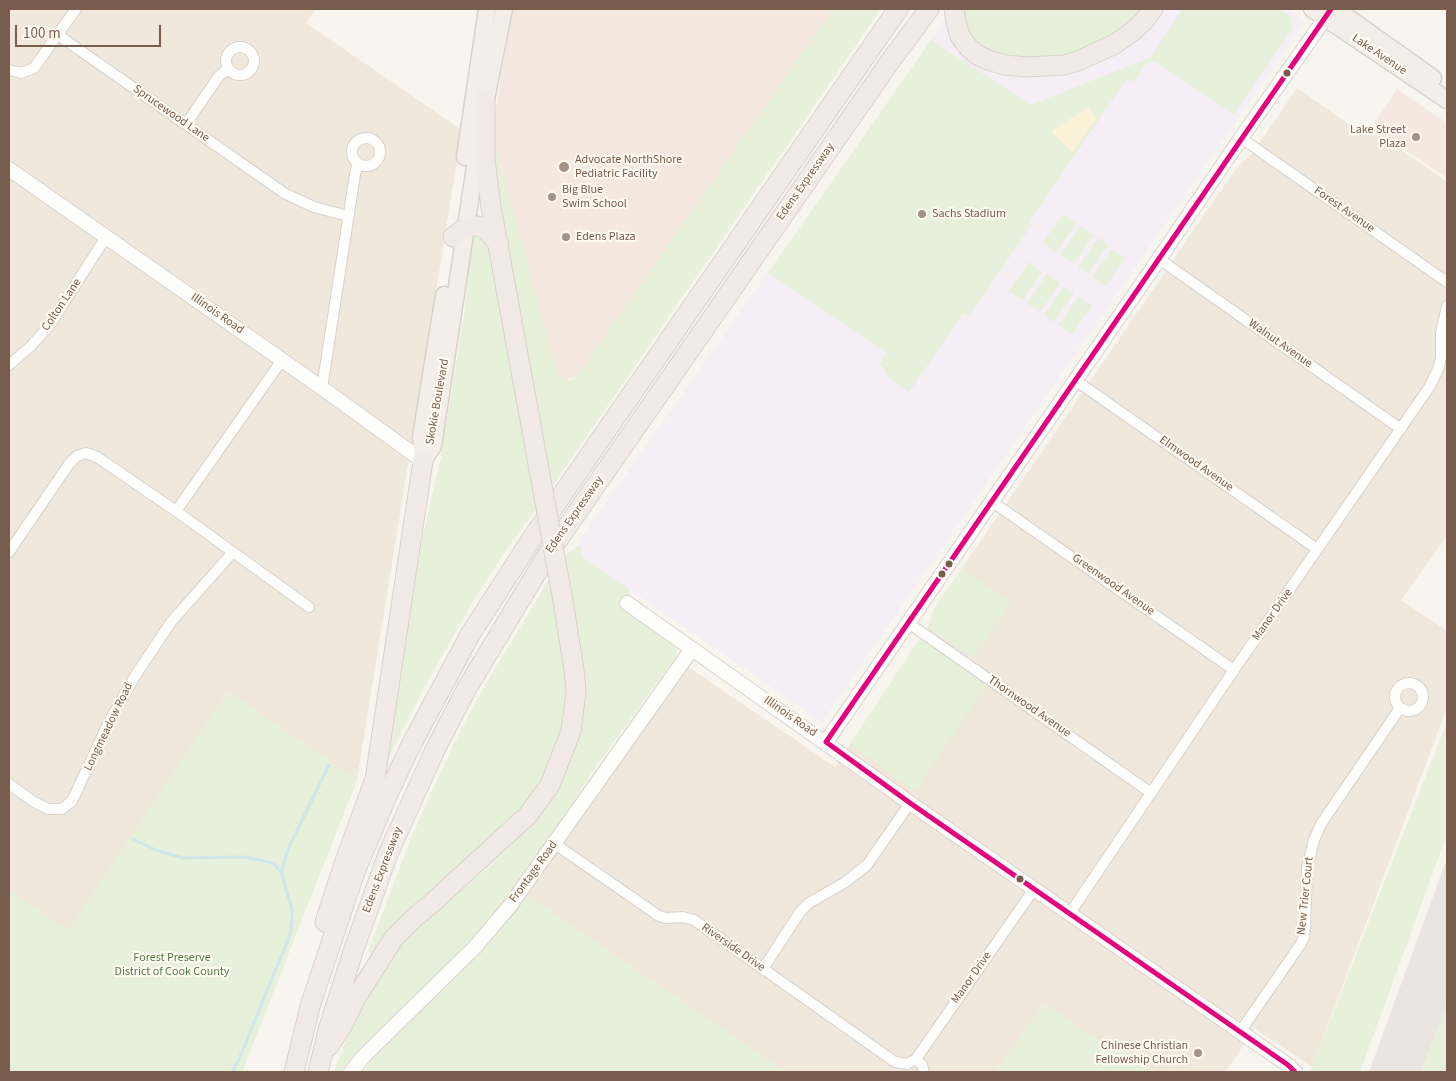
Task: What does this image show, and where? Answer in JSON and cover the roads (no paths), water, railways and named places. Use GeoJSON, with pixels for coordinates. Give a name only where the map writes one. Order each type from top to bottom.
{"type":"FeatureCollection","features":[{"type":"Feature","properties":{"kind":"highway","name":"Edens Expressway"},"geometry":{"type":"LineString","coordinates":[[294,1072],[311,1003],[356,872],[387,796],[411,745],[471,633],[535,534],[898,9]]}},
{"type":"Feature","properties":{"kind":"highway","name":"Edens Expressway"},"geometry":{"type":"LineString","coordinates":[[320,1065],[329,1027],[351,958],[388,854],[435,750],[467,688],[546,557],[928,9]]}},
{"type":"Feature","properties":{"kind":"highway"},"geometry":{"type":"LineString","coordinates":[[954,9],[960,36],[977,55],[1005,65],[1026,67],[1064,65],[1078,61],[1115,44],[1144,21],[1153,9]]}},
{"type":"Feature","properties":{"kind":"highway"},"geometry":{"type":"LineString","coordinates":[[320,1065],[370,974],[394,938],[412,919],[439,897],[528,815],[550,785],[571,731],[576,692],[574,670],[491,207],[485,160],[485,99]]}},
{"type":"Feature","properties":{"kind":"highway"},"geometry":{"type":"LineString","coordinates":[[460,233],[472,226],[483,228],[487,230],[498,245]]}},
{"type":"Feature","properties":{"kind":"highway"},"geometry":{"type":"LineString","coordinates":[[311,1003],[308,976],[345,861],[375,779],[423,461]]}},
{"type":"Feature","properties":{"kind":"main road","name":"Skokie Boulevard"},"geometry":{"type":"LineString","coordinates":[[423,461],[433,446],[487,9]]}},
{"type":"Feature","properties":{"kind":"main road","name":"Skokie Boulevard"},"geometry":{"type":"LineString","coordinates":[[460,233],[504,9]]}},
{"type":"Feature","properties":{"kind":"main road","name":"Lake Avenue"},"geometry":{"type":"LineString","coordinates":[[1326,11],[1447,88]]}},
{"type":"Feature","properties":{"kind":"main road","name":"Lake Avenue"},"geometry":{"type":"LineString","coordinates":[[1326,11],[1447,100]]}},
{"type":"Feature","properties":{"kind":"street"},"geometry":{"type":"LineString","coordinates":[[9,70],[21,74],[34,68],[76,9]]}},
{"type":"Feature","properties":{"kind":"street"},"geometry":{"type":"LineString","coordinates":[[826,742],[1159,259],[1326,11]]}},
{"type":"Feature","properties":{"kind":"street","name":"Sprucewood Lane"},"geometry":{"type":"LineString","coordinates":[[58,35],[284,193],[314,207],[348,216]]}},
{"type":"Feature","properties":{"kind":"street"},"geometry":{"type":"LineString","coordinates":[[186,124],[219,76],[228,69]]}},
{"type":"Feature","properties":{"kind":"street","name":"Forest Avenue"},"geometry":{"type":"LineString","coordinates":[[1240,138],[1447,282]]}},
{"type":"Feature","properties":{"kind":"street"},"geometry":{"type":"LineString","coordinates":[[322,388],[348,216],[358,164]]}},
{"type":"Feature","properties":{"kind":"street","name":"Illinois Road"},"geometry":{"type":"LineString","coordinates":[[9,169],[423,461]]}},
{"type":"Feature","properties":{"kind":"street","name":"Colton Lane"},"geometry":{"type":"LineString","coordinates":[[9,365],[30,347],[49,326],[106,237]]}},
{"type":"Feature","properties":{"kind":"street","name":"Walnut Avenue"},"geometry":{"type":"LineString","coordinates":[[1159,259],[1401,429]]}},
{"type":"Feature","properties":{"kind":"street","name":"Manor Drive"},"geometry":{"type":"LineString","coordinates":[[1070,913],[1436,376],[1441,357],[1441,333],[1447,306]]}},
{"type":"Feature","properties":{"kind":"street"},"geometry":{"type":"LineString","coordinates":[[176,511],[282,360]]}},
{"type":"Feature","properties":{"kind":"street","name":"Elmwood Avenue"},"geometry":{"type":"LineString","coordinates":[[1075,380],[1317,549]]}},
{"type":"Feature","properties":{"kind":"street"},"geometry":{"type":"LineString","coordinates":[[9,552],[69,464],[86,453],[97,457],[176,511],[309,607]]}},
{"type":"Feature","properties":{"kind":"street","name":"Greenwood Avenue"},"geometry":{"type":"LineString","coordinates":[[992,501],[1234,670]]}},
{"type":"Feature","properties":{"kind":"street","name":"Longmeadow Road"},"geometry":{"type":"LineString","coordinates":[[9,784],[34,802],[48,809],[62,809],[72,801],[109,722],[135,676],[172,622],[233,552]]}},
{"type":"Feature","properties":{"kind":"street","name":"Illinois Road"},"geometry":{"type":"LineString","coordinates":[[627,603],[910,803],[1288,1065],[1295,1072]]}},
{"type":"Feature","properties":{"kind":"street","name":"Thornwood Avenue"},"geometry":{"type":"LineString","coordinates":[[907,622],[1151,793]]}},
{"type":"Feature","properties":{"kind":"street","name":"Frontage Road"},"geometry":{"type":"LineString","coordinates":[[351,1072],[364,1056],[474,947],[509,907],[692,649]]}},
{"type":"Feature","properties":{"kind":"street","name":"New Trier Court"},"geometry":{"type":"LineString","coordinates":[[1240,1032],[1304,937],[1307,868],[1310,852],[1321,824],[1400,708]]}},
{"type":"Feature","properties":{"kind":"street"},"geometry":{"type":"LineString","coordinates":[[763,968],[800,912],[809,903],[844,883],[867,865],[910,803]]}},
{"type":"Feature","properties":{"kind":"street","name":"Riverside Drive"},"geometry":{"type":"LineString","coordinates":[[555,844],[659,916],[666,918],[683,917],[694,920],[763,968],[895,1067],[911,1061]]}},
{"type":"Feature","properties":{"kind":"street","name":"Manor Drive"},"geometry":{"type":"LineString","coordinates":[[911,1061],[1034,889]]}},
{"type":"Feature","properties":{"kind":"street"},"geometry":{"type":"LineString","coordinates":[[911,1061],[922,1065],[924,1072]]}},
{"type":"Feature","properties":{"kind":"waterway"},"geometry":{"type":"LineString","coordinates":[[232,1072],[290,935],[292,909],[281,872],[288,849],[329,765]]}},
{"type":"Feature","properties":{"kind":"waterway"},"geometry":{"type":"LineString","coordinates":[[133,839],[158,851],[183,858],[244,857],[269,862],[275,865],[281,872]]}},
{"type":"Feature","properties":{"kind":"place","name":"Lake Street Plaza"},"geometry":{"type":"Point","coordinates":[1416,137]}},
{"type":"Feature","properties":{"kind":"place","name":"Advocate NorthShore Pediatric Facility"},"geometry":{"type":"Point","coordinates":[564,167]}},
{"type":"Feature","properties":{"kind":"place","name":"Big Blue Swim School"},"geometry":{"type":"Point","coordinates":[552,197]}},
{"type":"Feature","properties":{"kind":"place","name":"Sachs Stadium"},"geometry":{"type":"Point","coordinates":[922,214]}},
{"type":"Feature","properties":{"kind":"place","name":"Edens Plaza"},"geometry":{"type":"Point","coordinates":[566,237]}},
{"type":"Feature","properties":{"kind":"place","name":"Chinese Christian Fellowship Church"},"geometry":{"type":"Point","coordinates":[1198,1053]}},
{"type":"Feature","properties":{"kind":"park label","name":"Forest Preserve District of Cook County"},"geometry":{"type":"Point","coordinates":[172,965]}}]}
